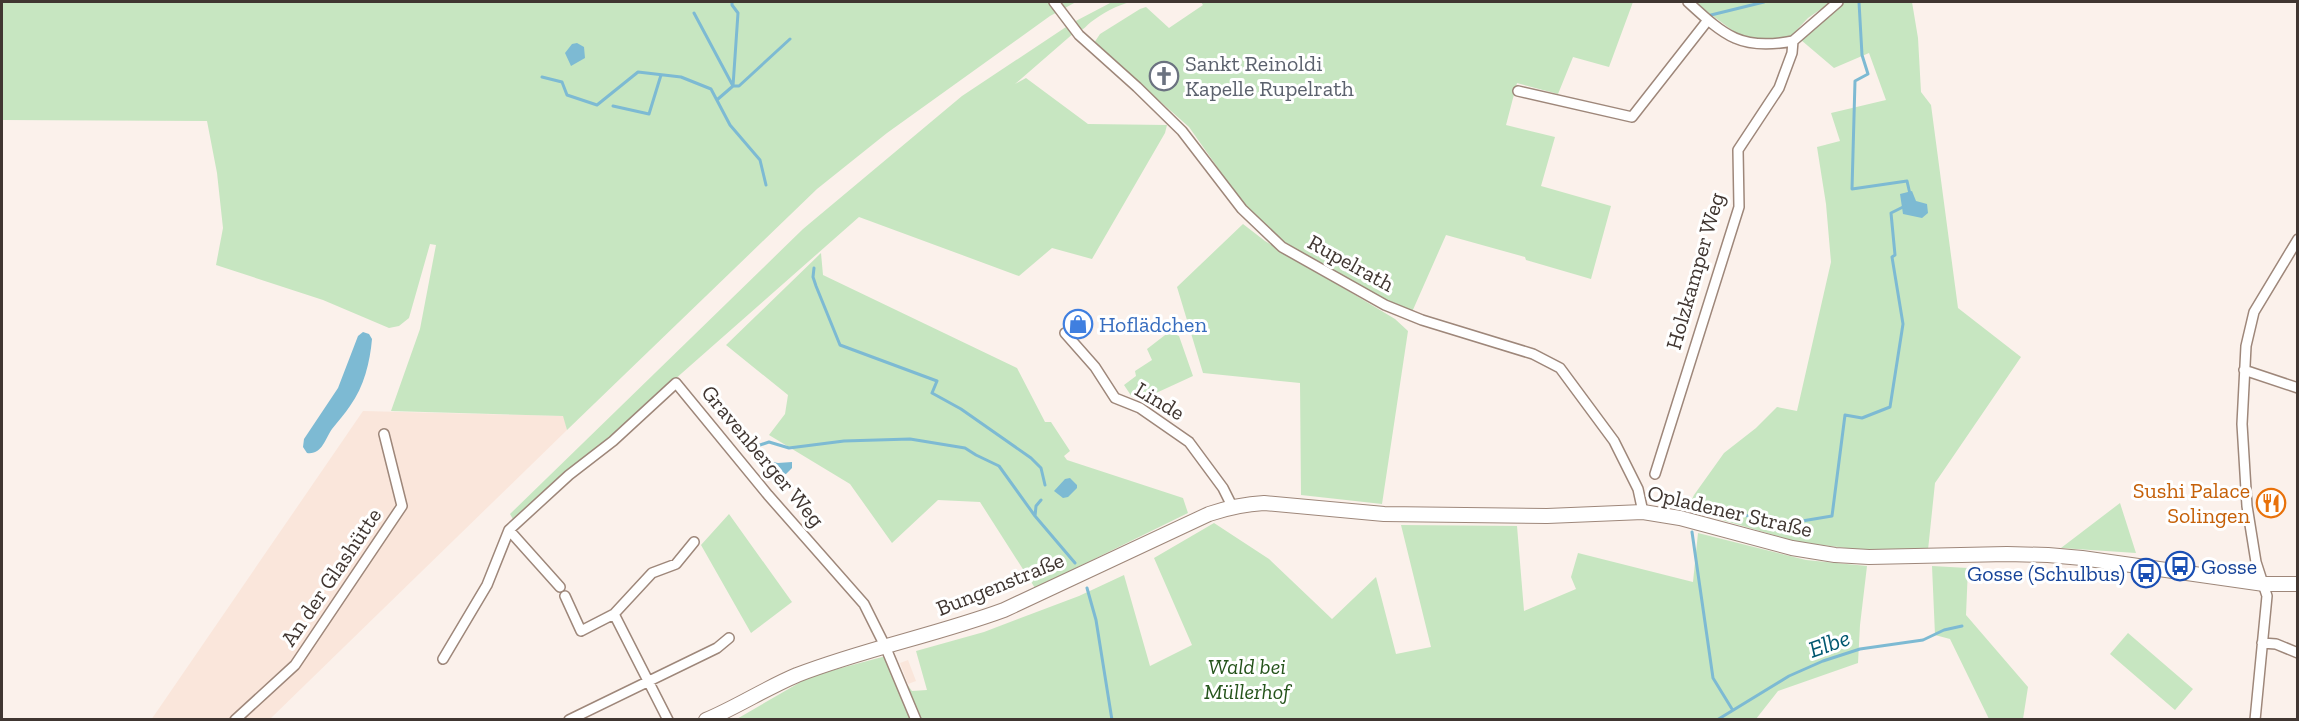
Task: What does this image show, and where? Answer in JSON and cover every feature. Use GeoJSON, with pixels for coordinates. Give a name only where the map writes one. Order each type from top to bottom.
{"type":"FeatureCollection","features":[{"type":"Feature","properties":{"kind":"main road","name":"Opladener Straße"},"geometry":{"type":"LineString","coordinates":[[1126,552],[1209,514],[1232,506],[1264,503],[1356,512],[1461,515],[1546,516],[1643,512],[1680,518],[1792,548],[1835,555],[1879,557],[2048,555],[2264,584],[2298,584]]}},
{"type":"Feature","properties":{"kind":"main road","name":"Bungenstraße"},"geometry":{"type":"LineString","coordinates":[[706,720],[795,676],[885,646],[969,623],[1004,610],[1126,552]]}},
{"type":"Feature","properties":{"kind":"street","name":"Rupelrath"},"geometry":{"type":"LineString","coordinates":[[1054,2],[1079,35],[1182,131],[1242,208],[1282,247],[1385,305],[1422,320],[1516,348],[1560,368],[1614,441],[1638,489],[1643,512]]}},
{"type":"Feature","properties":{"kind":"street"},"geometry":{"type":"LineString","coordinates":[[1688,2],[1708,20],[1746,44],[1774,45],[1793,41],[1838,2]]}},
{"type":"Feature","properties":{"kind":"street"},"geometry":{"type":"LineString","coordinates":[[1518,91],[1632,117],[1708,20]]}},
{"type":"Feature","properties":{"kind":"street","name":"Holzkamper Weg"},"geometry":{"type":"LineString","coordinates":[[1655,474],[1739,207],[1738,150],[1779,88],[1792,54],[1793,41]]}},
{"type":"Feature","properties":{"kind":"street"},"geometry":{"type":"LineString","coordinates":[[2255,720],[2267,596],[2256,562],[2247,506],[2242,435],[2246,346],[2254,312],[2298,238]]}},
{"type":"Feature","properties":{"kind":"street","name":"Linde"},"geometry":{"type":"LineString","coordinates":[[1065,333],[1095,367],[1115,398],[1140,408],[1189,442],[1223,488],[1232,506]]}},
{"type":"Feature","properties":{"kind":"street"},"geometry":{"type":"LineString","coordinates":[[2244,370],[2298,388]]}},
{"type":"Feature","properties":{"kind":"street","name":"Gravenberger Weg"},"geometry":{"type":"LineString","coordinates":[[443,659],[487,585],[509,530],[569,476],[613,441],[675,383],[768,495],[864,604],[885,646]]}},
{"type":"Feature","properties":{"kind":"street","name":"An der Glashütte"},"geometry":{"type":"LineString","coordinates":[[235,720],[302,655],[402,506],[384,434]]}},
{"type":"Feature","properties":{"kind":"street"},"geometry":{"type":"LineString","coordinates":[[509,530],[560,587]]}},
{"type":"Feature","properties":{"kind":"street"},"geometry":{"type":"LineString","coordinates":[[565,596],[581,631],[615,614],[652,573],[676,564],[694,543]]}},
{"type":"Feature","properties":{"kind":"street"},"geometry":{"type":"LineString","coordinates":[[615,614],[668,720]]}},
{"type":"Feature","properties":{"kind":"street"},"geometry":{"type":"LineString","coordinates":[[569,720],[717,648],[729,638]]}},
{"type":"Feature","properties":{"kind":"street"},"geometry":{"type":"LineString","coordinates":[[2262,642],[2276,644],[2298,653]]}},
{"type":"Feature","properties":{"kind":"street"},"geometry":{"type":"LineString","coordinates":[[885,646],[916,720]]}},
{"type":"Feature","properties":{"kind":"shaded area"},"geometry":{"type":"Polygon","coordinates":[[[363,411],[564,416],[567,430],[270,719],[151,720],[363,411]]]}},
{"type":"Feature","properties":{"kind":"shaded area"},"geometry":{"type":"Polygon","coordinates":[[[908,660],[916,681],[908,684],[900,663],[908,660]]]}},
{"type":"Feature","properties":{"kind":"green space"},"geometry":{"type":"Polygon","coordinates":[[[2,2],[1076,2],[1050,16],[887,133],[817,189],[567,430],[563,416],[391,411],[420,329],[436,245],[430,244],[409,318],[399,326],[389,328],[323,300],[216,265],[223,228],[217,173],[207,121],[2,120],[2,2]]]}},
{"type":"Feature","properties":{"kind":"green space"},"geometry":{"type":"Polygon","coordinates":[[[1112,2],[1131,2],[1110,10],[1075,32],[1015,84],[1026,78],[1088,124],[1167,125],[1165,133],[1092,259],[1052,248],[1019,276],[859,217],[514,521],[510,514],[803,229],[962,96],[1072,23],[1112,2]]]}},
{"type":"Feature","properties":{"kind":"green space"},"geometry":{"type":"Polygon","coordinates":[[[1201,2],[1633,2],[1609,67],[1573,57],[1558,94],[1517,83],[1506,125],[1555,137],[1541,186],[1611,206],[1591,279],[1526,260],[1525,257],[1446,235],[1412,312],[1392,305],[1269,233],[1244,205],[1189,127],[1094,43],[1100,34],[1140,9],[1146,7],[1169,28],[1203,5],[1201,2]]]}},
{"type":"Feature","properties":{"kind":"green space"},"geometry":{"type":"Polygon","coordinates":[[[1694,2],[1831,2],[1808,18],[1790,37],[1759,42],[1740,36],[1694,2]]]}},
{"type":"Feature","properties":{"kind":"green space"},"geometry":{"type":"Polygon","coordinates":[[[1843,2],[1912,2],[1918,38],[1921,92],[1931,105],[1958,308],[2021,357],[1935,483],[1928,550],[1854,549],[1798,542],[1687,510],[1694,495],[1724,453],[1756,428],[1777,407],[1797,411],[1831,262],[1826,204],[1817,147],[1840,141],[1831,113],[1886,100],[1869,53],[1834,68],[1801,40],[1843,2]]]}},
{"type":"Feature","properties":{"kind":"green space"},"geometry":{"type":"Polygon","coordinates":[[[1243,224],[1265,241],[1395,319],[1408,331],[1382,504],[1301,495],[1300,383],[1203,373],[1177,287],[1243,224]]]}},
{"type":"Feature","properties":{"kind":"green space"},"geometry":{"type":"Polygon","coordinates":[[[821,253],[823,275],[1017,368],[1045,422],[1051,422],[1070,451],[1064,456],[1067,460],[1183,498],[1188,513],[1035,588],[980,502],[938,500],[892,543],[850,484],[769,435],[785,414],[788,395],[726,345],[821,253]]]}},
{"type":"Feature","properties":{"kind":"green space"},"geometry":{"type":"Polygon","coordinates":[[[1169,332],[1179,336],[1193,376],[1143,399],[1132,397],[1124,385],[1136,376],[1135,371],[1152,360],[1147,349],[1169,332]]]}},
{"type":"Feature","properties":{"kind":"green space"},"geometry":{"type":"Polygon","coordinates":[[[2120,503],[2136,553],[2061,548],[2120,503]]]}},
{"type":"Feature","properties":{"kind":"green space"},"geometry":{"type":"Polygon","coordinates":[[[729,514],[792,602],[751,633],[701,545],[729,514]]]}},
{"type":"Feature","properties":{"kind":"green space","name":"Wald bei Müllerhof"},"geometry":{"type":"Polygon","coordinates":[[[1214,523],[1269,559],[1332,619],[1376,577],[1396,654],[1431,647],[1401,525],[1517,526],[1524,611],[1576,589],[1571,577],[1578,553],[1693,582],[1698,533],[1806,560],[1867,566],[1858,663],[1778,691],[1756,719],[735,720],[811,676],[886,656],[912,691],[927,690],[916,651],[984,632],[1079,596],[1124,575],[1150,666],[1192,645],[1154,558],[1214,523]]]}},
{"type":"Feature","properties":{"kind":"green space"},"geometry":{"type":"Polygon","coordinates":[[[1932,566],[1968,568],[1966,615],[2028,687],[2023,719],[1989,719],[1950,639],[1935,635],[1932,566]]]}},
{"type":"Feature","properties":{"kind":"green space"},"geometry":{"type":"Polygon","coordinates":[[[2128,633],[2193,689],[2175,710],[2110,654],[2128,633]]]}},
{"type":"Feature","properties":{"kind":"water"},"geometry":{"type":"Polygon","coordinates":[[[577,43],[584,47],[585,58],[571,66],[565,53],[572,44],[577,43]]]}},
{"type":"Feature","properties":{"kind":"water"},"geometry":{"type":"Polygon","coordinates":[[[1912,191],[1916,201],[1927,204],[1928,213],[1922,218],[1903,214],[1900,194],[1912,191]]]}},
{"type":"Feature","properties":{"kind":"water"},"geometry":{"type":"Polygon","coordinates":[[[363,332],[369,334],[372,339],[363,383],[355,399],[332,429],[323,446],[316,452],[307,453],[303,447],[304,439],[338,388],[358,336],[363,332]]]}},
{"type":"Feature","properties":{"kind":"water"},"geometry":{"type":"Polygon","coordinates":[[[764,460],[778,463],[792,462],[792,468],[783,477],[772,475],[766,473],[762,468],[761,464],[764,460]]]}},
{"type":"Feature","properties":{"kind":"water"},"geometry":{"type":"Polygon","coordinates":[[[1070,478],[1077,488],[1068,497],[1063,498],[1054,491],[1065,479],[1070,478]]]}},
{"type":"Feature","properties":{"kind":"waterway"},"geometry":{"type":"LineString","coordinates":[[718,99],[733,86],[738,13],[732,2]]}},
{"type":"Feature","properties":{"kind":"waterway"},"geometry":{"type":"LineString","coordinates":[[1711,15],[1764,2]]}},
{"type":"Feature","properties":{"kind":"waterway"},"geometry":{"type":"LineString","coordinates":[[1859,2],[1862,55],[1868,74],[1855,81],[1852,189],[1907,181],[1910,194]]}},
{"type":"Feature","properties":{"kind":"waterway"},"geometry":{"type":"LineString","coordinates":[[694,13],[733,86],[739,86],[790,39]]}},
{"type":"Feature","properties":{"kind":"waterway"},"geometry":{"type":"LineString","coordinates":[[542,77],[562,82],[567,95],[597,105],[638,72],[681,77],[711,89],[730,125],[760,160],[766,185]]}},
{"type":"Feature","properties":{"kind":"waterway"},"geometry":{"type":"LineString","coordinates":[[613,106],[649,114],[661,75]]}},
{"type":"Feature","properties":{"kind":"waterway"},"geometry":{"type":"LineString","coordinates":[[1694,514],[1697,507],[1704,506],[1790,523],[1832,516],[1845,415],[1862,418],[1890,407],[1903,324],[1892,257],[1895,255],[1891,213],[1905,206]]}},
{"type":"Feature","properties":{"kind":"waterway"},"geometry":{"type":"LineString","coordinates":[[814,268],[813,277],[816,286],[840,345],[937,381],[932,393],[961,409],[1031,458],[1041,468],[1045,485]]}},
{"type":"Feature","properties":{"kind":"waterway"},"geometry":{"type":"LineString","coordinates":[[754,447],[769,442],[789,448],[844,441],[910,439],[965,448],[999,466],[1035,516]]}},
{"type":"Feature","properties":{"kind":"waterway"},"geometry":{"type":"LineString","coordinates":[[1041,500],[1036,506],[1035,516],[1075,563]]}},
{"type":"Feature","properties":{"kind":"waterway"},"geometry":{"type":"LineString","coordinates":[[1692,532],[1713,678],[1732,709]]}},
{"type":"Feature","properties":{"kind":"waterway"},"geometry":{"type":"LineString","coordinates":[[1087,588],[1096,620],[1112,720]]}},
{"type":"Feature","properties":{"kind":"waterway","name":"Elbe"},"geometry":{"type":"LineString","coordinates":[[1717,720],[1789,676],[1823,661],[1860,649],[1923,640],[1944,630],[1962,626]]}},
{"type":"Feature","properties":{"kind":"place","name":"Sankt Reinoldi Kapelle Rupelrath"},"geometry":{"type":"Point","coordinates":[1164,76]}},
{"type":"Feature","properties":{"kind":"place","name":"Hoflädchen"},"geometry":{"type":"Point","coordinates":[1078,324]}},
{"type":"Feature","properties":{"kind":"place","name":"Sushi Palace Solingen"},"geometry":{"type":"Point","coordinates":[2271,503]}},
{"type":"Feature","properties":{"kind":"place","name":"Gosse"},"geometry":{"type":"Point","coordinates":[2180,566]}},
{"type":"Feature","properties":{"kind":"place","name":"Gosse (Schulbus)"},"geometry":{"type":"Point","coordinates":[2146,573]}}]}
